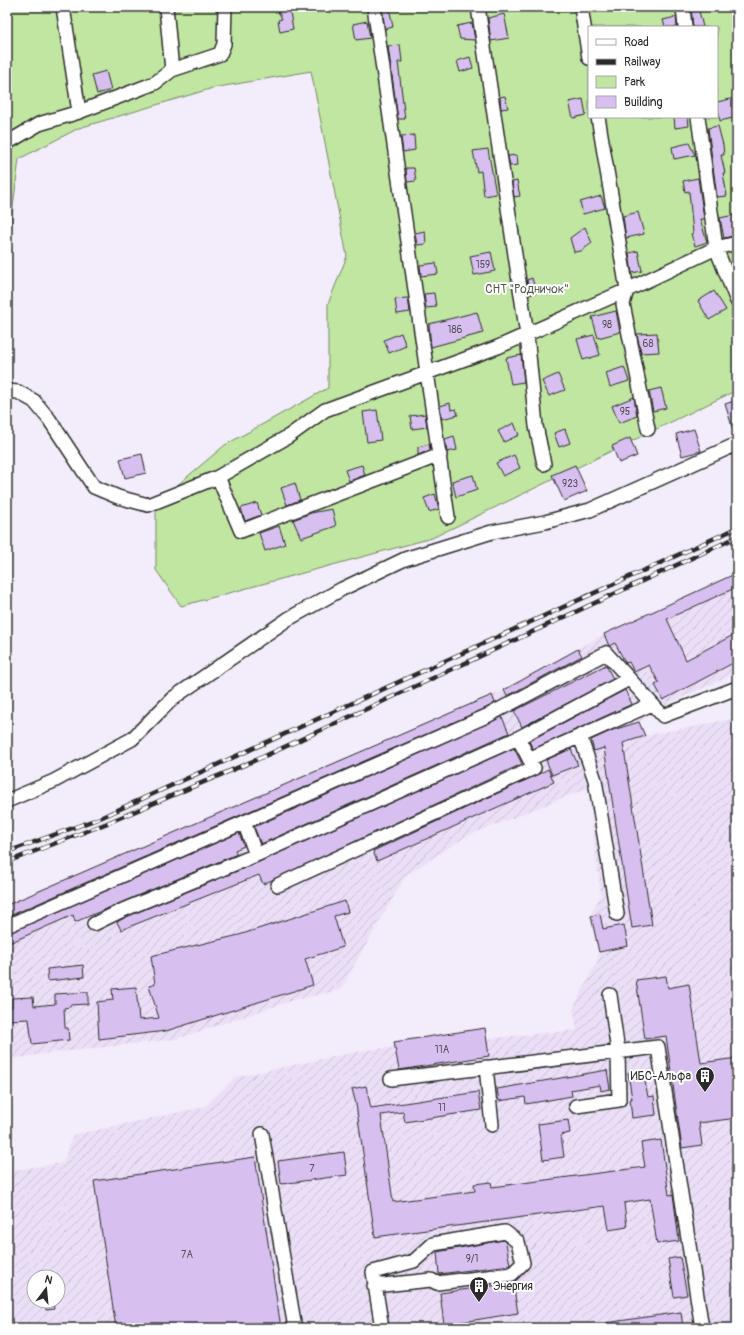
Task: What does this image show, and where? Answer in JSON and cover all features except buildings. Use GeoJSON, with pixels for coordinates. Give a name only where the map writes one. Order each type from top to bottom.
{"type":"FeatureCollection","features":[{"type":"Feature","properties":{"kind":"street"},"geometry":{"type":"LineString","coordinates":[[63,7],[79,112]]}},
{"type":"Feature","properties":{"kind":"street"},"geometry":{"type":"LineString","coordinates":[[166,7],[172,70]]}},
{"type":"Feature","properties":{"kind":"street"},"geometry":{"type":"LineString","coordinates":[[7,142],[39,124],[79,112],[154,83],[172,70],[220,54],[224,44],[225,7]]}},
{"type":"Feature","properties":{"kind":"street"},"geometry":{"type":"LineString","coordinates":[[374,7],[448,517]]}},
{"type":"Feature","properties":{"kind":"street"},"geometry":{"type":"LineString","coordinates":[[478,7],[527,335],[536,426],[544,464]]}},
{"type":"Feature","properties":{"kind":"street"},"geometry":{"type":"LineString","coordinates":[[581,7],[588,52]]}},
{"type":"Feature","properties":{"kind":"street"},"geometry":{"type":"LineString","coordinates":[[683,7],[685,26]]}},
{"type":"Feature","properties":{"kind":"street"},"geometry":{"type":"LineString","coordinates":[[598,118],[627,290],[623,304],[648,429]]}},
{"type":"Feature","properties":{"kind":"street"},"geometry":{"type":"LineString","coordinates":[[698,118],[716,248],[737,301]]}},
{"type":"Feature","properties":{"kind":"street"},"geometry":{"type":"LineString","coordinates":[[7,391],[18,392],[34,400],[49,419],[94,487],[118,497],[148,505],[218,477],[289,436],[325,410],[427,374],[527,335],[716,248],[737,243]]}},
{"type":"Feature","properties":{"kind":"street"},"geometry":{"type":"LineString","coordinates":[[7,801],[54,781],[132,739],[174,698],[288,619],[342,589],[405,559],[492,532],[545,522],[590,510],[737,444]]}},
{"type":"Feature","properties":{"kind":"street"},"geometry":{"type":"LineString","coordinates":[[218,477],[241,531],[440,455]]}},
{"type":"Feature","properties":{"kind":"street"},"geometry":{"type":"LineString","coordinates":[[7,926],[489,715],[606,653],[663,716],[737,688]]}},
{"type":"Feature","properties":{"kind":"street"},"geometry":{"type":"LineString","coordinates":[[94,924],[123,910],[256,856],[518,738],[629,679]]}},
{"type":"Feature","properties":{"kind":"street"},"geometry":{"type":"LineString","coordinates":[[529,759],[652,704]]}},
{"type":"Feature","properties":{"kind":"street"},"geometry":{"type":"LineString","coordinates":[[580,736],[596,780],[617,914]]}},
{"type":"Feature","properties":{"kind":"street"},"geometry":{"type":"LineString","coordinates":[[278,885],[534,768],[518,738]]}},
{"type":"Feature","properties":{"kind":"street"},"geometry":{"type":"LineString","coordinates":[[244,822],[256,856]]}},
{"type":"Feature","properties":{"kind":"street"},"geometry":{"type":"LineString","coordinates":[[576,1106],[619,1100],[618,1052],[610,995]]}},
{"type":"Feature","properties":{"kind":"street"},"geometry":{"type":"LineString","coordinates":[[391,1079],[658,1047],[702,1328]]}},
{"type":"Feature","properties":{"kind":"street"},"geometry":{"type":"LineString","coordinates":[[486,1067],[492,1125]]}},
{"type":"Feature","properties":{"kind":"street"},"geometry":{"type":"LineString","coordinates":[[262,1134],[296,1328]]}},
{"type":"Feature","properties":{"kind":"street"},"geometry":{"type":"LineString","coordinates":[[374,1286],[431,1280],[438,1283],[512,1274],[522,1263],[518,1242],[505,1232],[432,1244],[414,1261],[373,1272],[374,1286],[382,1328]]}},
{"type":"Feature","properties":{"kind":"shaded area"},"geometry":{"type":"Polygon","coordinates":[[[737,573],[737,673],[669,703],[639,722],[645,736],[737,718],[737,1328],[7,1328],[7,1171],[63,1163],[73,1135],[204,1107],[236,1077],[366,1050],[577,1030],[573,1009],[599,957],[590,916],[601,895],[588,788],[467,836],[406,875],[340,990],[294,1000],[176,1039],[43,1054],[7,1060],[7,905],[505,690],[604,634],[737,573]]]}},
{"type":"Feature","properties":{"kind":"green space","name":"СНТ \"Родничок\""},"geometry":{"type":"Polygon","coordinates":[[[7,7],[737,7],[737,390],[432,538],[181,606],[156,570],[156,503],[225,445],[328,388],[328,304],[347,256],[311,71],[213,88],[79,128],[19,159],[12,215],[7,292],[7,7]]]}},
{"type":"Feature","properties":{"kind":"railway"},"geometry":{"type":"LineString","coordinates":[[7,852],[100,818],[737,528]]}},
{"type":"Feature","properties":{"kind":"railway"},"geometry":{"type":"LineString","coordinates":[[7,862],[105,824],[265,756],[737,537]]}},
{"type":"Feature","properties":{"kind":"place","name":"ИБС-Альфа"},"geometry":{"type":"Point","coordinates":[705,1093]}},
{"type":"Feature","properties":{"kind":"place","name":"Энергия"},"geometry":{"type":"Point","coordinates":[479,1303]}}]}
